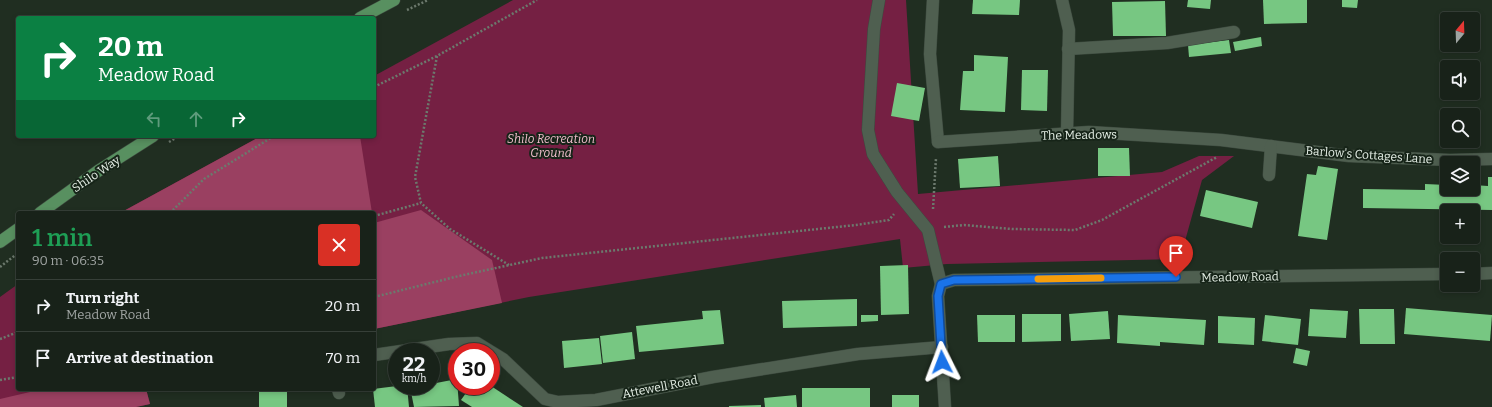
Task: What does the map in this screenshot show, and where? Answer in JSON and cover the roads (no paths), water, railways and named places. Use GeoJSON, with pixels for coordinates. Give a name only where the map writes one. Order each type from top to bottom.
{"type":"FeatureCollection","features":[{"type":"Feature","properties":{"kind":"main road"},"geometry":{"type":"LineString","coordinates":[[364,16],[394,0]]}},
{"type":"Feature","properties":{"kind":"main road","name":"Shilo Way"},"geometry":{"type":"LineString","coordinates":[[43,211],[98,171],[150,138]]}},
{"type":"Feature","properties":{"kind":"main road"},"geometry":{"type":"LineString","coordinates":[[0,242],[16,230]]}},
{"type":"Feature","properties":{"kind":"street"},"geometry":{"type":"LineString","coordinates":[[879,0],[874,29],[868,130],[873,154],[904,202],[931,229],[941,284],[938,296],[945,407]]}},
{"type":"Feature","properties":{"kind":"street","name":"The Meadows"},"geometry":{"type":"LineString","coordinates":[[933,0],[930,54],[938,142],[1089,132],[1221,140]]}},
{"type":"Feature","properties":{"kind":"street"},"geometry":{"type":"LineString","coordinates":[[1062,0],[1069,30],[1067,133]]}},
{"type":"Feature","properties":{"kind":"street"},"geometry":{"type":"LineString","coordinates":[[1068,49],[1167,43],[1234,32]]}},
{"type":"Feature","properties":{"kind":"street","name":"Barlow's Cottages Lane"},"geometry":{"type":"LineString","coordinates":[[1221,140],[1349,156],[1450,160],[1492,159]]}},
{"type":"Feature","properties":{"kind":"street"},"geometry":{"type":"LineString","coordinates":[[1269,175],[1271,146]]}},
{"type":"Feature","properties":{"kind":"street","name":"Meadow Road"},"geometry":{"type":"LineString","coordinates":[[941,284],[954,280],[1440,274]]}},
{"type":"Feature","properties":{"kind":"street"},"geometry":{"type":"LineString","coordinates":[[1480,274],[1492,274]]}},
{"type":"Feature","properties":{"kind":"street","name":"Attewell Road"},"geometry":{"type":"LineString","coordinates":[[376,355],[449,344],[477,343],[502,359],[545,399],[558,402],[596,400],[713,377],[858,354],[942,347]]}},
{"type":"Feature","properties":{"kind":"park label","name":"Shilo Recreation Ground"},"geometry":{"type":"Point","coordinates":[551,146]}}]}
